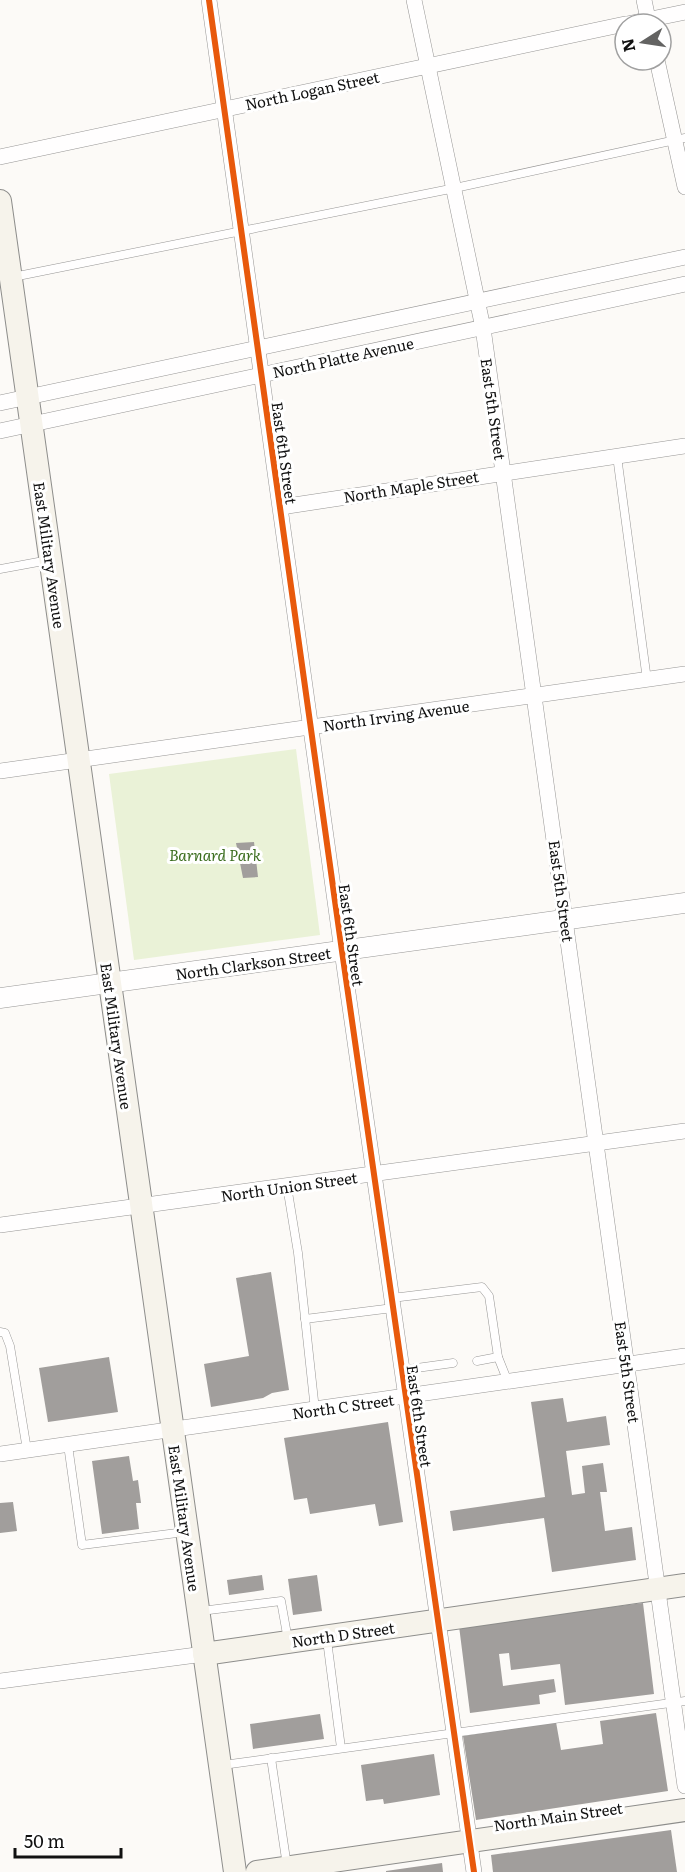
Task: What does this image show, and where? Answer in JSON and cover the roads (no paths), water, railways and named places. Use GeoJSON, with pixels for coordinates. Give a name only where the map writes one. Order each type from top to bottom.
{"type":"FeatureCollection","features":[{"type":"Feature","properties":{"kind":"main road","name":"East Military Avenue"},"geometry":{"type":"LineString","coordinates":[[0,201],[235,1872]]}},
{"type":"Feature","properties":{"kind":"main road","name":"North D Street"},"geometry":{"type":"LineString","coordinates":[[204,1654],[685,1584]]}},
{"type":"Feature","properties":{"kind":"main road","name":"North Main Street"},"geometry":{"type":"LineString","coordinates":[[257,1872],[359,1862],[470,1841],[685,1810]]}},
{"type":"Feature","properties":{"kind":"street","name":"East 6th Street"},"geometry":{"type":"LineString","coordinates":[[209,0],[474,1872]]}},
{"type":"Feature","properties":{"kind":"street","name":"East 5th Street"},"geometry":{"type":"LineString","coordinates":[[414,0],[483,328],[658,1588],[679,1702],[685,1786]]}},
{"type":"Feature","properties":{"kind":"street","name":"North Logan Street"},"geometry":{"type":"LineString","coordinates":[[0,157],[613,27]]}},
{"type":"Feature","properties":{"kind":"street"},"geometry":{"type":"LineString","coordinates":[[660,72],[680,139],[685,187]]}},
{"type":"Feature","properties":{"kind":"street","name":"North Platte Avenue"},"geometry":{"type":"LineString","coordinates":[[0,403],[258,346],[685,257]]}},
{"type":"Feature","properties":{"kind":"street","name":"North Platte Avenue"},"geometry":{"type":"LineString","coordinates":[[0,431],[685,284]]}},
{"type":"Feature","properties":{"kind":"street","name":"North Maple Street"},"geometry":{"type":"LineString","coordinates":[[281,507],[685,446]]}},
{"type":"Feature","properties":{"kind":"street","name":"North Irving Avenue"},"geometry":{"type":"LineString","coordinates":[[0,771],[685,674]]}},
{"type":"Feature","properties":{"kind":"street","name":"North Clarkson Street"},"geometry":{"type":"LineString","coordinates":[[0,998],[685,903]]}},
{"type":"Feature","properties":{"kind":"street","name":"North Union Street"},"geometry":{"type":"LineString","coordinates":[[0,1225],[685,1131]]}},
{"type":"Feature","properties":{"kind":"street","name":"North C Street"},"geometry":{"type":"LineString","coordinates":[[0,1454],[685,1356]]}},
{"type":"Feature","properties":{"kind":"street","name":"North D Street"},"geometry":{"type":"LineString","coordinates":[[0,1681],[204,1654]]}},
{"type":"Feature","properties":{"kind":"lane"},"geometry":{"type":"LineString","coordinates":[[11,277],[455,188],[680,139]]}},
{"type":"Feature","properties":{"kind":"lane"},"geometry":{"type":"LineString","coordinates":[[617,456],[647,680]]}},
{"type":"Feature","properties":{"kind":"lane"},"geometry":{"type":"LineString","coordinates":[[0,569],[51,560]]}},
{"type":"Feature","properties":{"kind":"lane"},"geometry":{"type":"LineString","coordinates":[[287,1186],[315,1410]]}},
{"type":"Feature","properties":{"kind":"lane"},"geometry":{"type":"LineString","coordinates":[[305,1319],[482,1287],[489,1296],[498,1357],[508,1382]]}},
{"type":"Feature","properties":{"kind":"lane"},"geometry":{"type":"LineString","coordinates":[[0,1332],[5,1333],[10,1346],[27,1450]]}},
{"type":"Feature","properties":{"kind":"lane"},"geometry":{"type":"LineString","coordinates":[[477,1361],[498,1357]]}},
{"type":"Feature","properties":{"kind":"lane"},"geometry":{"type":"LineString","coordinates":[[402,1370],[453,1363]]}},
{"type":"Feature","properties":{"kind":"lane"},"geometry":{"type":"LineString","coordinates":[[68,1445],[82,1545],[187,1532]]}},
{"type":"Feature","properties":{"kind":"lane"},"geometry":{"type":"LineString","coordinates":[[198,1612],[281,1601],[288,1642]]}},
{"type":"Feature","properties":{"kind":"lane"},"geometry":{"type":"LineString","coordinates":[[326,1636],[341,1748]]}},
{"type":"Feature","properties":{"kind":"lane"},"geometry":{"type":"LineString","coordinates":[[220,1765],[679,1702]]}},
{"type":"Feature","properties":{"kind":"lane"},"geometry":{"type":"LineString","coordinates":[[271,1758],[288,1868]]}},
{"type":"Feature","properties":{"kind":"park label","name":"Barnard Park"},"geometry":{"type":"Point","coordinates":[215,854]}}]}
